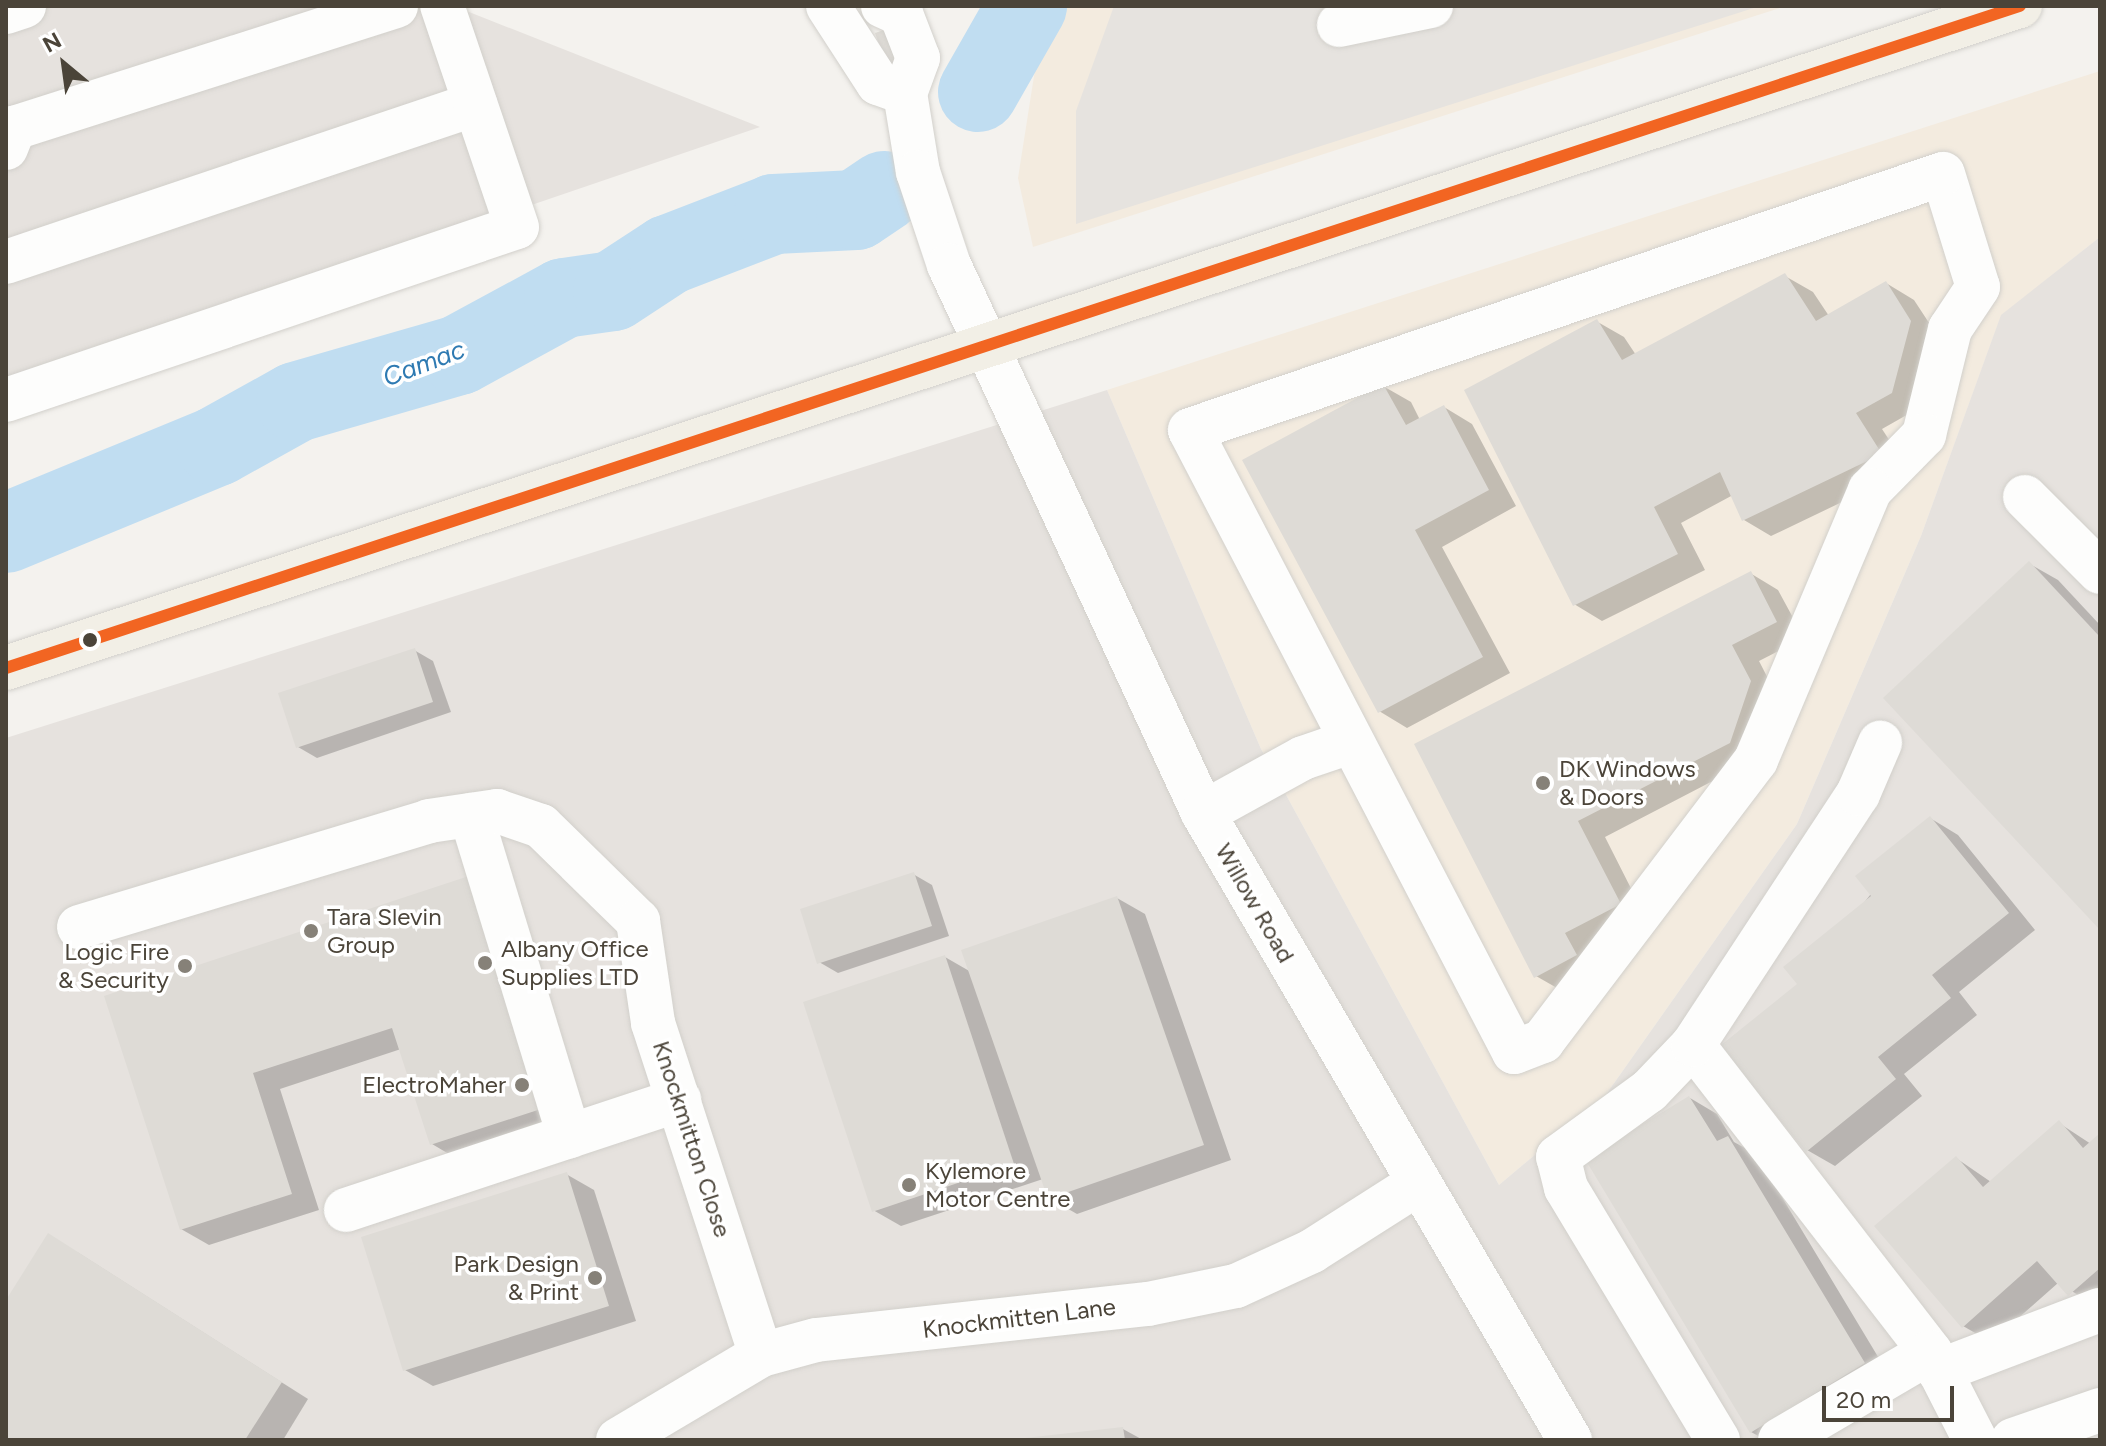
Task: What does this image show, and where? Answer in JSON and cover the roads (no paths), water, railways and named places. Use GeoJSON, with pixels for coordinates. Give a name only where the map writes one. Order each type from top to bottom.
{"type":"FeatureCollection","features":[{"type":"Feature","properties":{"kind":"main road"},"geometry":{"type":"LineString","coordinates":[[6,668],[987,342],[2020,6]]}},
{"type":"Feature","properties":{"kind":"street"},"geometry":{"type":"LineString","coordinates":[[6,12],[24,6]]}},
{"type":"Feature","properties":{"kind":"street"},"geometry":{"type":"LineString","coordinates":[[9,126],[396,6]]}},
{"type":"Feature","properties":{"kind":"street"},"geometry":{"type":"LineString","coordinates":[[6,400],[517,227],[442,6]]}},
{"type":"Feature","properties":{"kind":"street"},"geometry":{"type":"LineString","coordinates":[[828,6],[878,83],[905,93],[918,58],[901,14],[883,6]]}},
{"type":"Feature","properties":{"kind":"street"},"geometry":{"type":"LineString","coordinates":[[1339,25],[1431,6]]}},
{"type":"Feature","properties":{"kind":"street","name":"Willow Road"},"geometry":{"type":"LineString","coordinates":[[905,93],[918,172],[949,265],[1203,813],[1417,1184],[1570,1440]]}},
{"type":"Feature","properties":{"kind":"street"},"geometry":{"type":"LineString","coordinates":[[6,262],[475,104]]}},
{"type":"Feature","properties":{"kind":"street"},"geometry":{"type":"LineString","coordinates":[[1943,174],[1978,287],[1950,329],[1924,435],[1870,490],[1756,760],[1543,1041],[1514,1052],[1350,742],[1190,430],[1943,174]]}},
{"type":"Feature","properties":{"kind":"street"},"geometry":{"type":"LineString","coordinates":[[2025,497],[2100,572]]}},
{"type":"Feature","properties":{"kind":"street"},"geometry":{"type":"LineString","coordinates":[[1203,813],[1303,758],[1350,742]]}},
{"type":"Feature","properties":{"kind":"street"},"geometry":{"type":"LineString","coordinates":[[1718,1440],[1557,1168],[1567,1144],[1649,1091],[1693,1045],[1858,794],[1880,743]]}},
{"type":"Feature","properties":{"kind":"street","name":"Knockmitton Close"},"geometry":{"type":"LineString","coordinates":[[471,815],[497,811],[541,826],[638,921],[653,1023],[761,1355]]}},
{"type":"Feature","properties":{"kind":"street"},"geometry":{"type":"LineString","coordinates":[[79,927],[429,821],[471,815],[569,1136]]}},
{"type":"Feature","properties":{"kind":"street"},"geometry":{"type":"LineString","coordinates":[[1693,1045],[1934,1361],[1975,1440]]}},
{"type":"Feature","properties":{"kind":"street"},"geometry":{"type":"LineString","coordinates":[[346,1210],[679,1100]]}},
{"type":"Feature","properties":{"kind":"street","name":"Knockmitten Lane"},"geometry":{"type":"LineString","coordinates":[[618,1440],[761,1355],[816,1340],[1148,1304],[1236,1286],[1312,1251],[1417,1184]]}},
{"type":"Feature","properties":{"kind":"street"},"geometry":{"type":"LineString","coordinates":[[1780,1440],[1934,1361],[2100,1310]]}},
{"type":"Feature","properties":{"kind":"street"},"geometry":{"type":"LineString","coordinates":[[2013,1440],[2100,1410]]}},
{"type":"Feature","properties":{"kind":"waterway","name":"Camac"},"geometry":{"type":"LineString","coordinates":[[978,92],[1027,6]]}},
{"type":"Feature","properties":{"kind":"waterway","name":"Camac"},"geometry":{"type":"LineString","coordinates":[[6,533],[217,446],[296,402],[459,355],[564,298],[613,291],[668,255],[774,214],[856,210],[884,191]]}},
{"type":"Feature","properties":{"kind":"place","name":"DK Windows & Doors"},"geometry":{"type":"Point","coordinates":[1543,783]}},
{"type":"Feature","properties":{"kind":"place","name":"Tara Slevin Group"},"geometry":{"type":"Point","coordinates":[311,931]}},
{"type":"Feature","properties":{"kind":"place","name":"Albany Office Supplies LTD"},"geometry":{"type":"Point","coordinates":[485,963]}},
{"type":"Feature","properties":{"kind":"place","name":"Logic Fire & Security"},"geometry":{"type":"Point","coordinates":[185,966]}},
{"type":"Feature","properties":{"kind":"place","name":"ElectroMaher"},"geometry":{"type":"Point","coordinates":[522,1085]}},
{"type":"Feature","properties":{"kind":"place","name":"Kylemore Motor Centre"},"geometry":{"type":"Point","coordinates":[909,1185]}},
{"type":"Feature","properties":{"kind":"place","name":"Park Design & Print"},"geometry":{"type":"Point","coordinates":[595,1278]}}]}
